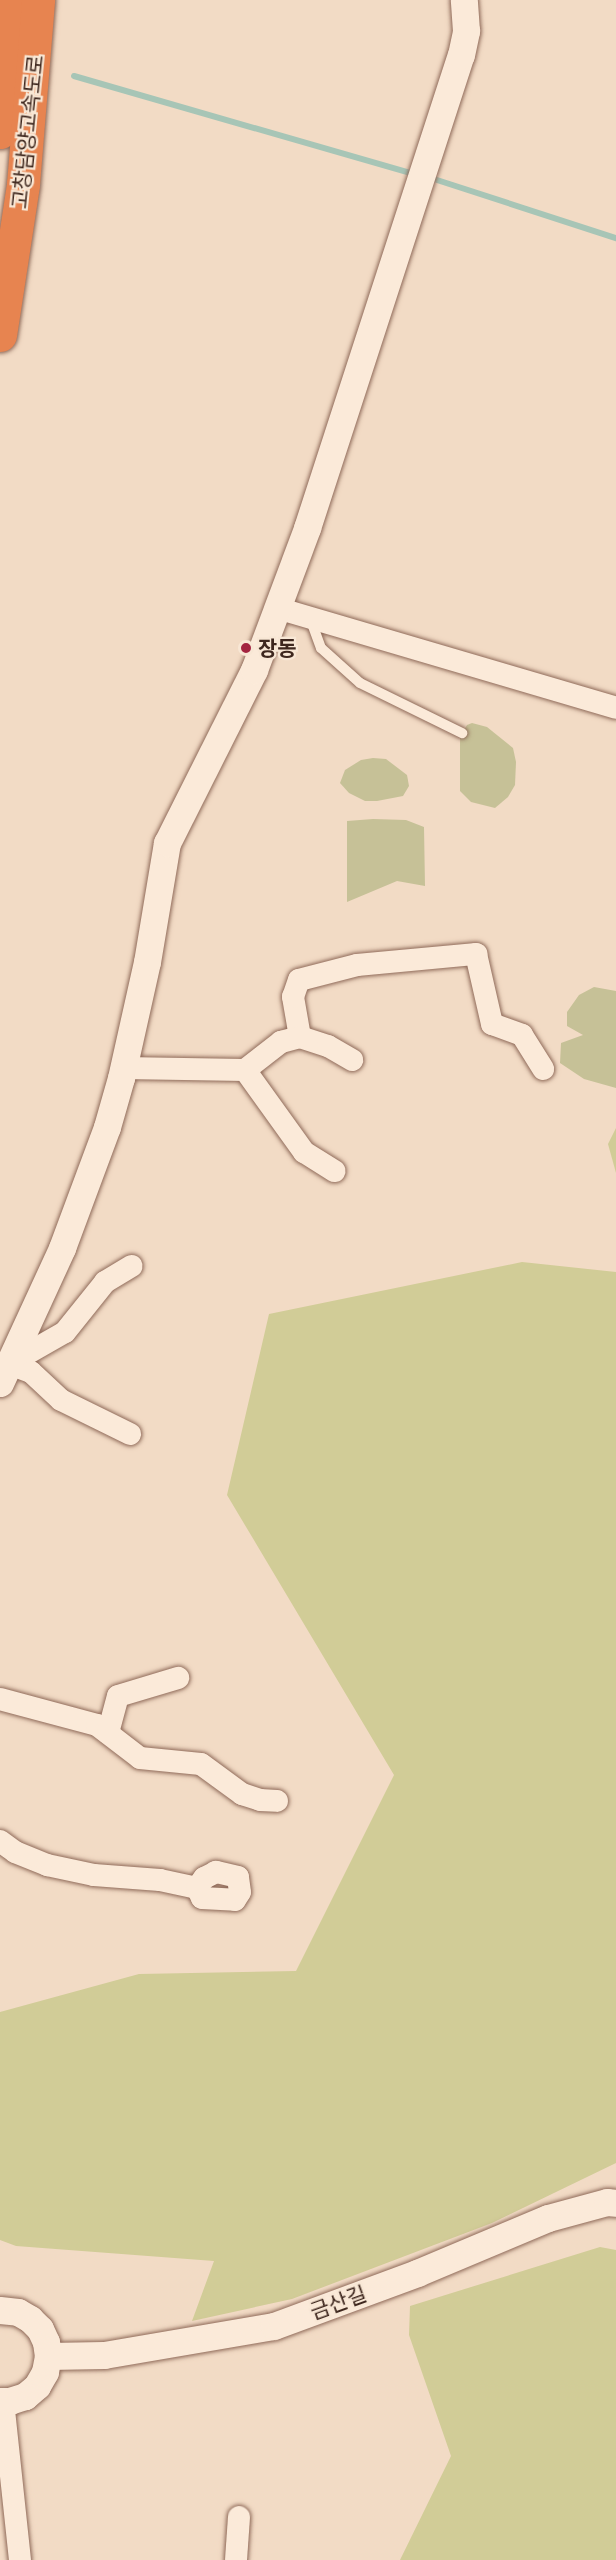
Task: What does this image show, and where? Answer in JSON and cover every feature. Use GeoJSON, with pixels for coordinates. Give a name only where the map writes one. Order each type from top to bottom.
{"type":"FeatureCollection","features":[{"type":"Feature","properties":{"kind":"highway","name":"고창담양고속도로"},"geometry":{"type":"LineString","coordinates":[[0,132],[9,0]]}},
{"type":"Feature","properties":{"kind":"highway","name":"고창담양고속도로"},"geometry":{"type":"LineString","coordinates":[[0,335],[23,184],[38,0]]}},
{"type":"Feature","properties":{"kind":"street"},"geometry":{"type":"LineString","coordinates":[[5,1374],[62,1248],[107,1127],[147,962],[167,843],[254,670],[311,517],[461,55],[466,31],[464,0]]}},
{"type":"Feature","properties":{"kind":"street"},"geometry":{"type":"LineString","coordinates":[[277,608],[616,708]]}},
{"type":"Feature","properties":{"kind":"street"},"geometry":{"type":"LineString","coordinates":[[300,1037],[293,997],[298,980],[357,965],[476,954],[492,1024],[522,1035],[543,1069]]}},
{"type":"Feature","properties":{"kind":"street"},"geometry":{"type":"LineString","coordinates":[[123,1068],[245,1070],[281,1042],[300,1037],[328,1046],[352,1060]]}},
{"type":"Feature","properties":{"kind":"street"},"geometry":{"type":"LineString","coordinates":[[245,1070],[304,1152],[334,1171]]}},
{"type":"Feature","properties":{"kind":"street"},"geometry":{"type":"LineString","coordinates":[[5,1374],[65,1332],[105,1282],[132,1266]]}},
{"type":"Feature","properties":{"kind":"street"},"geometry":{"type":"LineString","coordinates":[[5,1374],[31,1372],[61,1400],[130,1434]]}},
{"type":"Feature","properties":{"kind":"street"},"geometry":{"type":"LineString","coordinates":[[108,1733],[118,1696],[178,1678]]}},
{"type":"Feature","properties":{"kind":"street"},"geometry":{"type":"LineString","coordinates":[[0,1699],[97,1725],[140,1758],[201,1764],[242,1794],[260,1800],[277,1801]]}},
{"type":"Feature","properties":{"kind":"street"},"geometry":{"type":"LineString","coordinates":[[0,1841],[15,1852],[47,1865],[94,1875],[160,1880],[197,1888]]}},
{"type":"Feature","properties":{"kind":"street","name":"금산길"},"geometry":{"type":"LineString","coordinates":[[48,2356],[104,2355],[274,2326],[417,2273],[548,2218],[607,2202],[616,2203]]}},
{"type":"Feature","properties":{"kind":"street"},"geometry":{"type":"LineString","coordinates":[[0,2310],[18,2312],[30,2319],[40,2329],[46,2342],[48,2356],[45,2372],[37,2386],[25,2396],[1,2401],[20,2560]]}},
{"type":"Feature","properties":{"kind":"street"},"geometry":{"type":"LineString","coordinates":[[236,2560],[238,2517]]}},
{"type":"Feature","properties":{"kind":"lane"},"geometry":{"type":"LineString","coordinates":[[310,618],[321,648],[360,683],[462,733]]}},
{"type":"Feature","properties":{"kind":"shaded area"},"geometry":{"type":"Polygon","coordinates":[[[472,723],[487,727],[513,748],[516,762],[515,785],[508,797],[495,808],[471,802],[460,791],[460,737],[467,725],[472,723]]]}},
{"type":"Feature","properties":{"kind":"shaded area"},"geometry":{"type":"Polygon","coordinates":[[[386,759],[407,775],[409,786],[403,796],[365,801],[349,793],[340,783],[345,770],[361,760],[386,759]]]}},
{"type":"Feature","properties":{"kind":"shaded area"},"geometry":{"type":"Polygon","coordinates":[[[406,820],[424,827],[425,886],[397,881],[347,902],[347,821],[406,820]]]}},
{"type":"Feature","properties":{"kind":"shaded area"},"geometry":{"type":"Polygon","coordinates":[[[594,987],[616,991],[616,1088],[584,1079],[560,1063],[561,1043],[583,1035],[567,1026],[567,1012],[579,995],[594,987]]]}},
{"type":"Feature","properties":{"kind":"shaded area"},"geometry":{"type":"Polygon","coordinates":[[[616,1128],[616,1173],[608,1144],[616,1128]]]}},
{"type":"Feature","properties":{"kind":"shaded area"},"geometry":{"type":"Polygon","coordinates":[[[522,1262],[616,1272],[616,2163],[492,2223],[292,2299],[192,2321],[214,2261],[16,2246],[0,2240],[0,2012],[139,1974],[296,1971],[394,1775],[227,1495],[269,1314],[522,1262]]]}},
{"type":"Feature","properties":{"kind":"shaded area"},"geometry":{"type":"Polygon","coordinates":[[[600,2247],[616,2250],[616,2560],[400,2560],[451,2456],[409,2335],[410,2306],[600,2247]]]}},
{"type":"Feature","properties":{"kind":"waterway"},"geometry":{"type":"LineString","coordinates":[[74,76],[407,172]]}},
{"type":"Feature","properties":{"kind":"waterway"},"geometry":{"type":"LineString","coordinates":[[437,180],[616,238]]}},
{"type":"Feature","properties":{"kind":"place","name":"장동"},"geometry":{"type":"Point","coordinates":[246,648]}}]}
